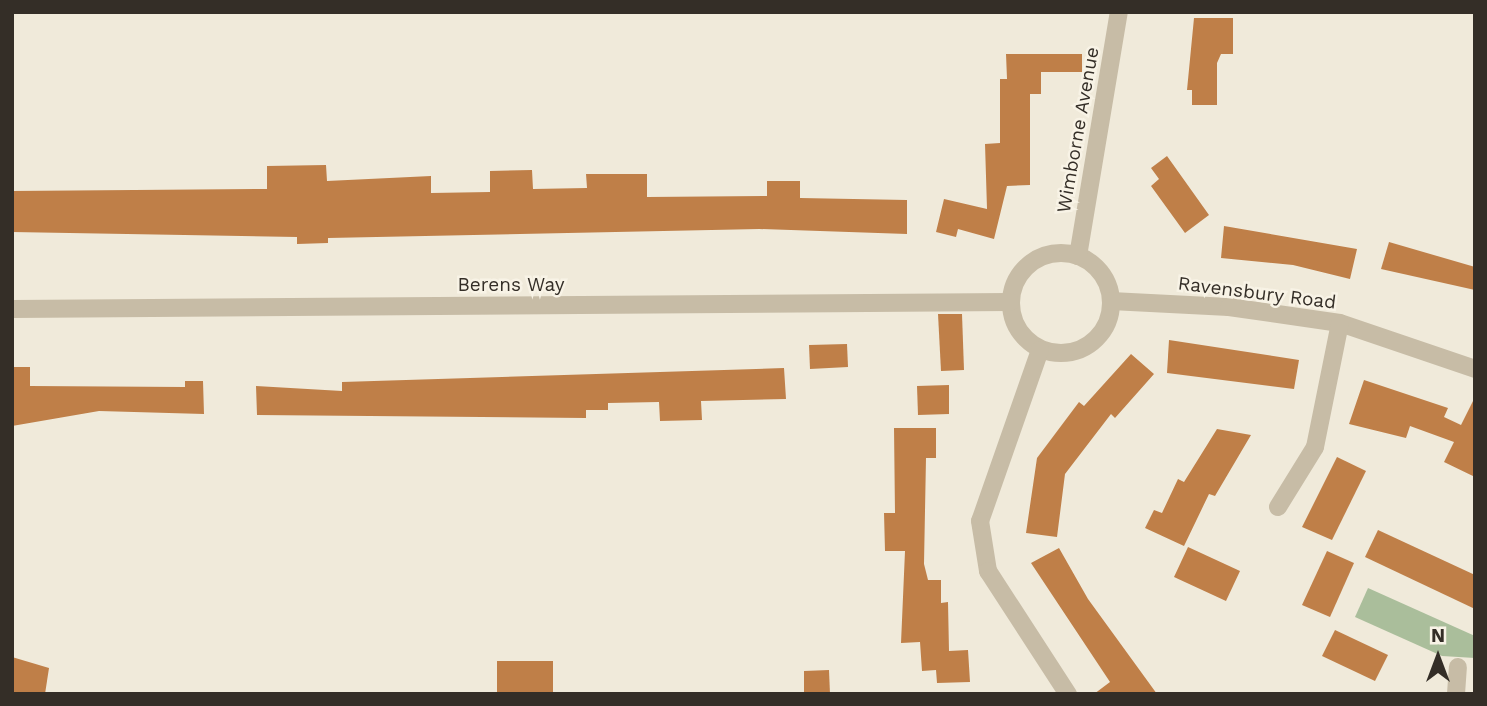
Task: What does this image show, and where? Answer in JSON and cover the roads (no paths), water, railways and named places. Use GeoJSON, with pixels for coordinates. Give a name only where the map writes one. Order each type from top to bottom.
{"type":"FeatureCollection","features":[{"type":"Feature","properties":{"kind":"street","name":"Wimborne Avenue"},"geometry":{"type":"LineString","coordinates":[[1078,256],[1119,12]]}},
{"type":"Feature","properties":{"kind":"street"},"geometry":{"type":"LineString","coordinates":[[1062,253],[1078,256],[1101,273],[1111,301],[1105,325],[1090,345],[1057,354],[1040,349],[1018,330],[1010,302],[1032,262],[1062,253]]}},
{"type":"Feature","properties":{"kind":"street","name":"Ravensbury Road"},"geometry":{"type":"LineString","coordinates":[[1111,301],[1229,307],[1340,323],[1475,369]]}},
{"type":"Feature","properties":{"kind":"street","name":"Berens Way"},"geometry":{"type":"LineString","coordinates":[[12,309],[1010,302]]}},
{"type":"Feature","properties":{"kind":"street"},"geometry":{"type":"LineString","coordinates":[[1278,507],[1315,447],[1340,323]]}},
{"type":"Feature","properties":{"kind":"street"},"geometry":{"type":"LineString","coordinates":[[1040,349],[980,521],[988,571],[1068,694]]}},
{"type":"Feature","properties":{"kind":"street"},"geometry":{"type":"LineString","coordinates":[[1456,694],[1458,667]]}}]}
